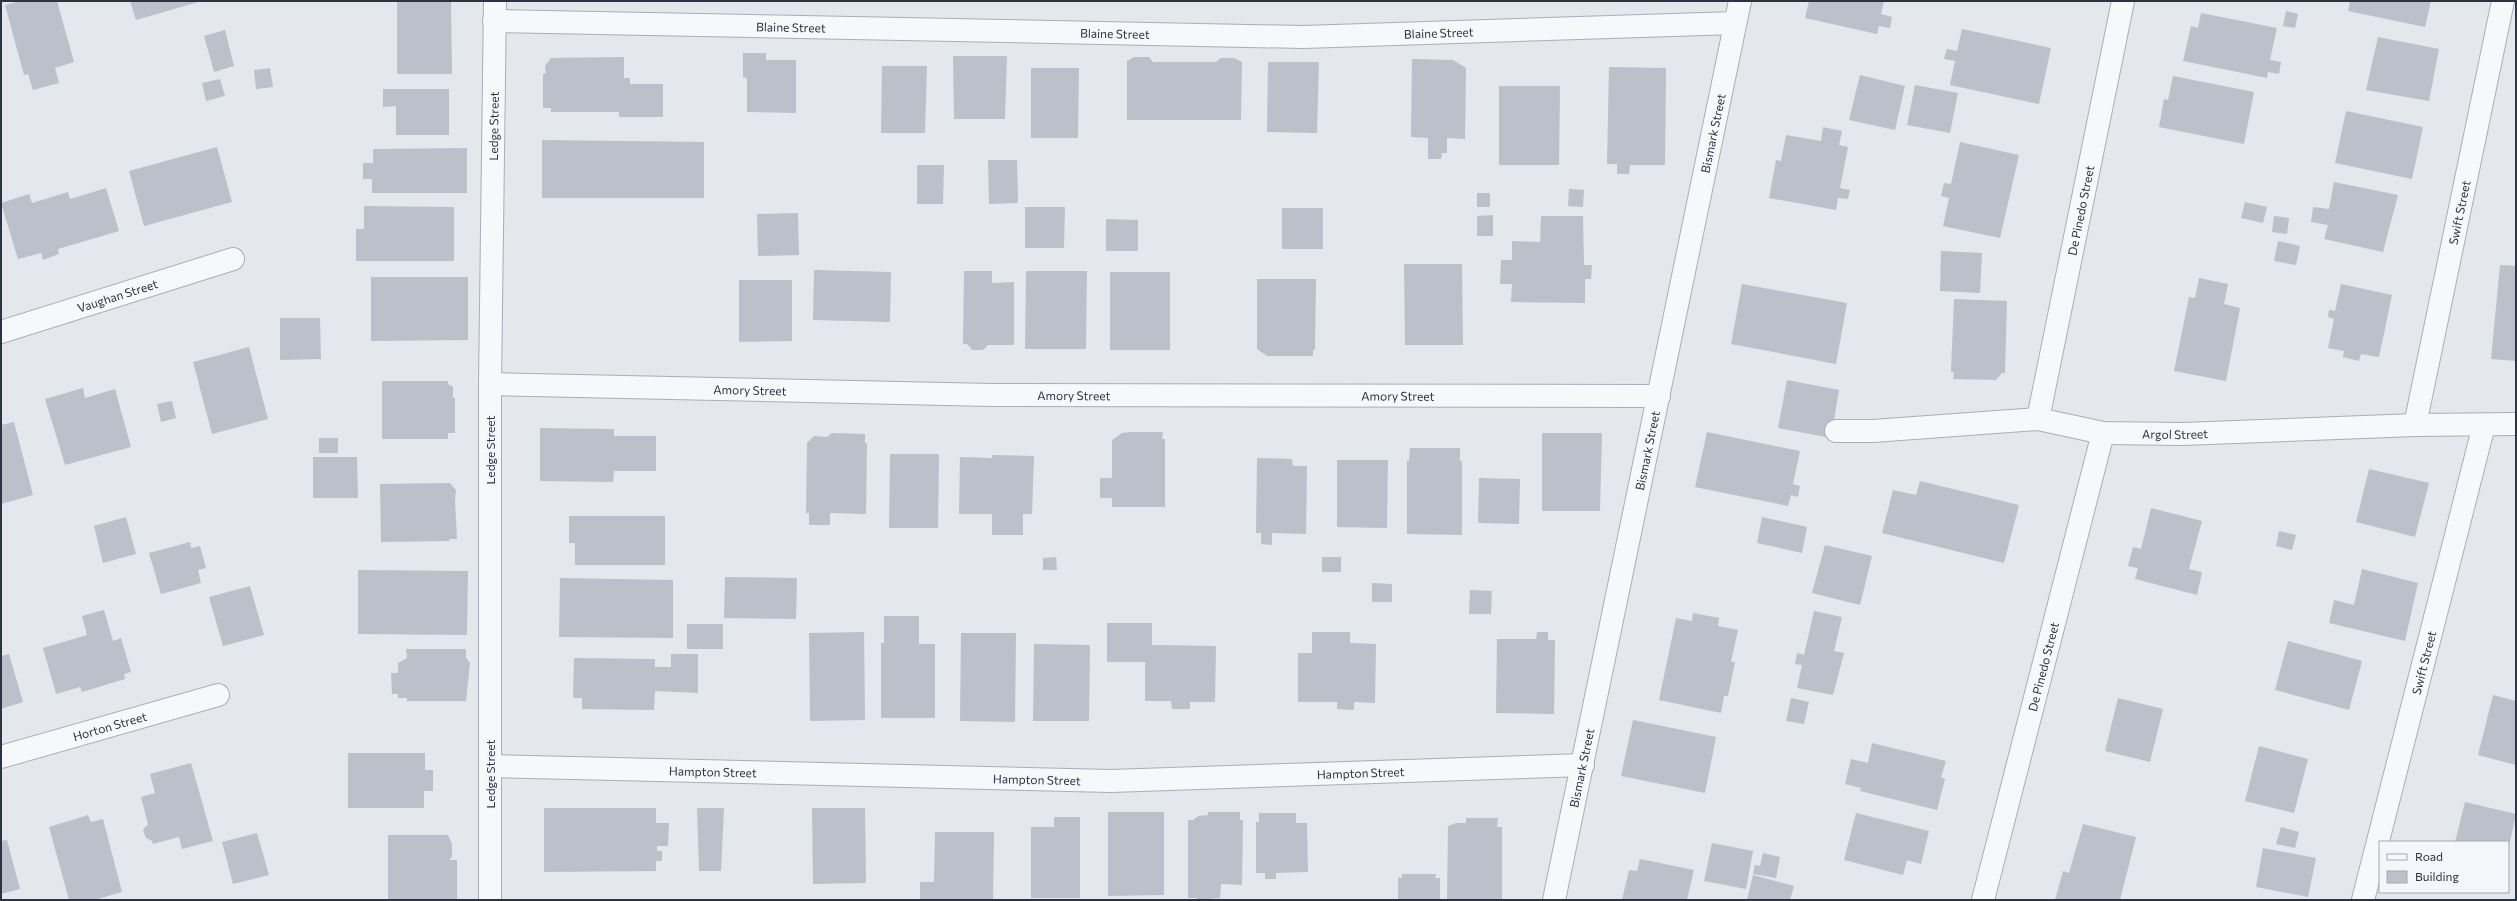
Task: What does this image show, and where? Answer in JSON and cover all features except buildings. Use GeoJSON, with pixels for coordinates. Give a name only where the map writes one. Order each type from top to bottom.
{"type":"FeatureCollection","features":[{"type":"Feature","properties":{"kind":"street","name":"Bismark Street"},"geometry":{"type":"LineString","coordinates":[[1554,900],[1584,765],[1740,1]]}},
{"type":"Feature","properties":{"kind":"street","name":"De Pinedo Street"},"geometry":{"type":"LineString","coordinates":[[2038,419],[2123,1]]}},
{"type":"Feature","properties":{"kind":"street","name":"Swift Street"},"geometry":{"type":"LineString","coordinates":[[2415,424],[2503,1]]}},
{"type":"Feature","properties":{"kind":"street","name":"Blaine Street"},"geometry":{"type":"LineString","coordinates":[[494,11],[1303,37],[1735,24]]}},
{"type":"Feature","properties":{"kind":"street","name":"Ledge Street"},"geometry":{"type":"LineString","coordinates":[[490,900],[490,384],[494,11]]}},
{"type":"Feature","properties":{"kind":"street","name":"Vaughan Street"},"geometry":{"type":"LineString","coordinates":[[1,332],[233,259]]}},
{"type":"Feature","properties":{"kind":"street","name":"Amory Street"},"geometry":{"type":"LineString","coordinates":[[490,384],[992,395],[1659,396]]}},
{"type":"Feature","properties":{"kind":"street","name":"Argol Street"},"geometry":{"type":"LineString","coordinates":[[1836,431],[1873,431],[2038,419],[2103,433],[2206,434],[2415,424],[2516,424]]}},
{"type":"Feature","properties":{"kind":"street","name":"Swift Street"},"geometry":{"type":"LineString","coordinates":[[2363,900],[2484,425]]}},
{"type":"Feature","properties":{"kind":"street","name":"De Pinedo Street"},"geometry":{"type":"LineString","coordinates":[[1983,900],[2103,433]]}},
{"type":"Feature","properties":{"kind":"street","name":"Horton Street"},"geometry":{"type":"LineString","coordinates":[[1,757],[218,696]]}},
{"type":"Feature","properties":{"kind":"street","name":"Hampton Street"},"geometry":{"type":"LineString","coordinates":[[490,766],[1111,782],[1584,765]]}}]}
